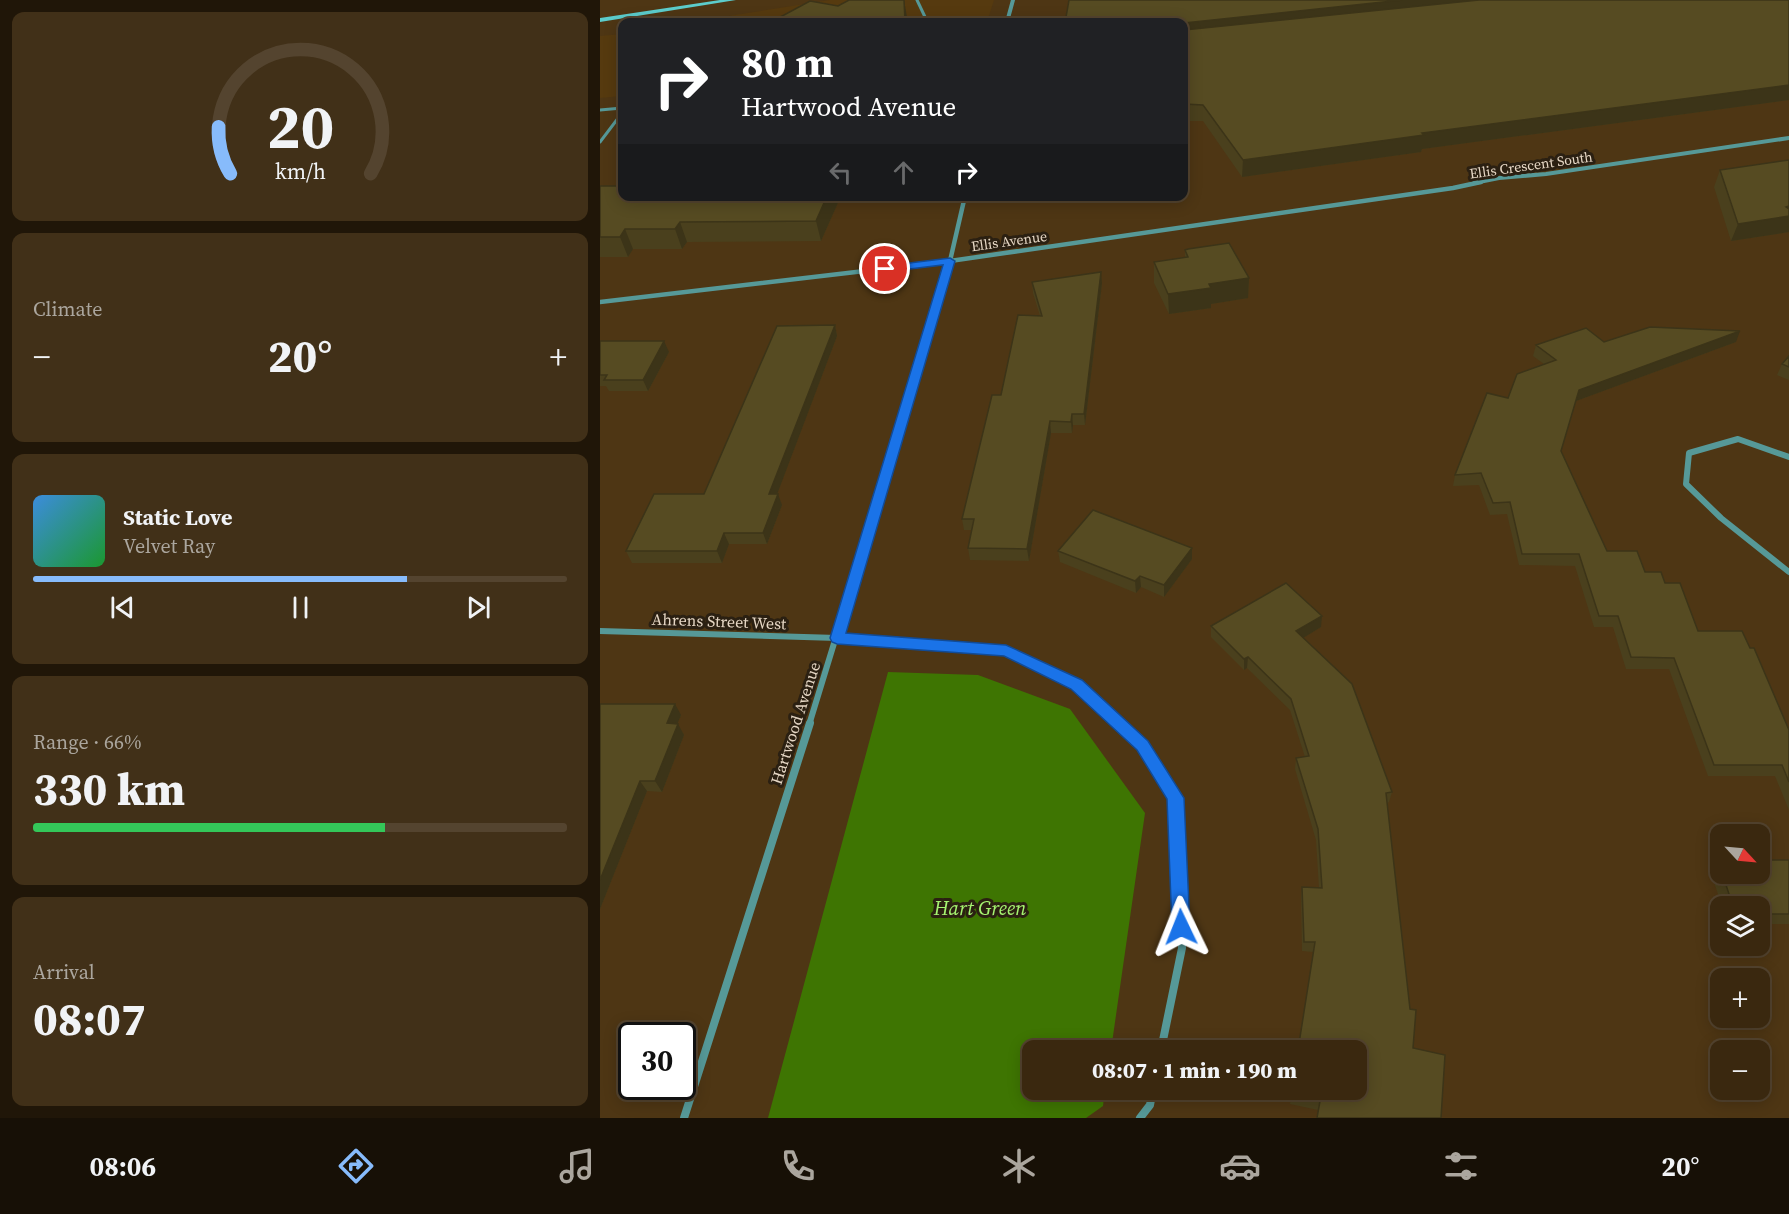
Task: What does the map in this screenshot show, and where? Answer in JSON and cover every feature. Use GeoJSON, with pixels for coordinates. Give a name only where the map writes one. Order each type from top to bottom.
{"type":"FeatureCollection","features":[{"type":"Feature","properties":{"kind":"main road"},"geometry":{"type":"LineString","coordinates":[[600,20],[733,0]]}},
{"type":"Feature","properties":{"kind":"street"},"geometry":{"type":"LineString","coordinates":[[1009,18],[1013,0]]}},
{"type":"Feature","properties":{"kind":"street","name":"Ellis Crescent South"},"geometry":{"type":"LineString","coordinates":[[1241,219],[1454,188],[1499,178],[1546,174],[1789,138]]}},
{"type":"Feature","properties":{"kind":"street","name":"Hartwood Avenue"},"geometry":{"type":"LineString","coordinates":[[684,1118],[837,638],[950,261],[964,201]]}},
{"type":"Feature","properties":{"kind":"street","name":"Ellis Avenue"},"geometry":{"type":"LineString","coordinates":[[600,302],[950,261],[1241,219]]}},
{"type":"Feature","properties":{"kind":"street"},"geometry":{"type":"LineString","coordinates":[[1789,457],[1738,439],[1689,453],[1686,484],[1721,518],[1789,572]]}},
{"type":"Feature","properties":{"kind":"street","name":"Ahrens Street West"},"geometry":{"type":"LineString","coordinates":[[600,631],[837,638],[1006,651],[1077,684],[1142,746],[1176,798],[1182,948],[1163,1040]]}},
{"type":"Feature","properties":{"kind":"street"},"geometry":{"type":"LineString","coordinates":[[1140,1118],[1151,1100]]}},
{"type":"Feature","properties":{"kind":"lane"},"geometry":{"type":"LineString","coordinates":[[917,0],[926,18]]}},
{"type":"Feature","properties":{"kind":"lane"},"geometry":{"type":"LineString","coordinates":[[600,110],[618,108]]}},
{"type":"Feature","properties":{"kind":"lane"},"geometry":{"type":"LineString","coordinates":[[600,142],[618,118]]}},
{"type":"Feature","properties":{"kind":"shaded area"},"geometry":{"type":"Polygon","coordinates":[[[830,0],[994,0],[988,18],[716,18],[830,0]]]}},
{"type":"Feature","properties":{"kind":"shaded area"},"geometry":{"type":"Polygon","coordinates":[[[618,34],[618,96],[600,98],[600,36],[618,34]]]}},
{"type":"Feature","properties":{"kind":"green space","name":"Hart Green"},"geometry":{"type":"Polygon","coordinates":[[[888,672],[978,675],[1070,709],[1145,813],[1112,1040],[1022,1040],[1022,1100],[1104,1100],[1103,1106],[1086,1118],[768,1118],[888,672]]]}},
{"type":"Feature","properties":{"kind":"building"},"geometry":{"type":"Polygon","coordinates":[[[849,0],[904,0],[905,18],[778,18],[810,1],[838,6],[849,0]]]}},
{"type":"Feature","properties":{"kind":"building"},"geometry":{"type":"Polygon","coordinates":[[[1069,0],[1402,0],[1188,23],[1188,18],[1066,17],[1069,0]]]}},
{"type":"Feature","properties":{"kind":"building"},"geometry":{"type":"Polygon","coordinates":[[[1479,0],[1789,0],[1789,85],[1422,133],[1424,135],[1243,160],[1203,105],[1188,104],[1188,30],[1479,0]]]}},
{"type":"Feature","properties":{"kind":"building"},"geometry":{"type":"Polygon","coordinates":[[[1789,160],[1789,206],[1786,207],[1789,209],[1789,216],[1738,224],[1720,170],[1789,160]]]}},
{"type":"Feature","properties":{"kind":"building"},"geometry":{"type":"Polygon","coordinates":[[[600,186],[618,186],[618,201],[825,201],[816,221],[680,222],[675,229],[625,229],[620,237],[600,237],[600,186]]]}},
{"type":"Feature","properties":{"kind":"building"},"geometry":{"type":"Polygon","coordinates":[[[1229,243],[1249,278],[1209,284],[1211,288],[1168,294],[1154,262],[1188,257],[1185,250],[1188,249],[1229,243]]]}},
{"type":"Feature","properties":{"kind":"building"},"geometry":{"type":"Polygon","coordinates":[[[1101,272],[1084,414],[1072,414],[1071,422],[1050,421],[1027,549],[968,548],[974,519],[962,519],[992,395],[1001,395],[1018,315],[1042,316],[1032,282],[1101,272]]]}},
{"type":"Feature","properties":{"kind":"building"},"geometry":{"type":"Polygon","coordinates":[[[835,325],[769,494],[778,494],[763,533],[724,533],[717,551],[626,551],[654,494],[704,494],[777,326],[835,325]]]}},
{"type":"Feature","properties":{"kind":"building"},"geometry":{"type":"Polygon","coordinates":[[[1650,327],[1740,331],[1579,390],[1561,451],[1607,551],[1637,551],[1645,572],[1661,572],[1665,583],[1680,583],[1698,631],[1742,631],[1750,648],[1754,648],[1789,730],[1789,782],[1782,765],[1714,765],[1674,658],[1631,657],[1618,616],[1599,616],[1579,554],[1522,554],[1510,502],[1493,503],[1481,473],[1455,475],[1487,393],[1508,398],[1517,374],[1556,360],[1536,345],[1586,328],[1604,342],[1650,327]]]}},
{"type":"Feature","properties":{"kind":"building"},"geometry":{"type":"Polygon","coordinates":[[[600,341],[664,341],[643,380],[604,380],[607,375],[600,375],[600,341]]]}},
{"type":"Feature","properties":{"kind":"building"},"geometry":{"type":"Polygon","coordinates":[[[1789,356],[1789,367],[1782,364],[1789,356]]]}},
{"type":"Feature","properties":{"kind":"building"},"geometry":{"type":"Polygon","coordinates":[[[1093,510],[1192,548],[1164,585],[1140,576],[1135,581],[1058,551],[1093,510]]]}},
{"type":"Feature","properties":{"kind":"building"},"geometry":{"type":"Polygon","coordinates":[[[1286,583],[1322,616],[1296,631],[1352,684],[1392,792],[1386,793],[1410,1009],[1416,1010],[1413,1048],[1445,1055],[1441,1118],[1317,1118],[1320,1101],[1315,1100],[1367,1100],[1367,1040],[1300,1040],[1315,942],[1304,942],[1302,887],[1322,888],[1318,829],[1296,758],[1309,756],[1291,699],[1248,657],[1244,659],[1211,626],[1286,583]]]}},
{"type":"Feature","properties":{"kind":"building"},"geometry":{"type":"Polygon","coordinates":[[[600,704],[675,704],[667,723],[678,724],[655,781],[640,781],[600,880],[600,704]]]}},
{"type":"Feature","properties":{"kind":"building"},"geometry":{"type":"Polygon","coordinates":[[[1770,860],[1789,860],[1789,914],[1770,914],[1770,896],[1730,896],[1726,884],[1770,884],[1770,860]]]}},
{"type":"Feature","properties":{"kind":"route"},"geometry":{"type":"LineString","coordinates":[[885,269],[950,261],[837,638],[1006,651],[1077,684],[1142,746],[1176,798],[1181,927]]}}]}
